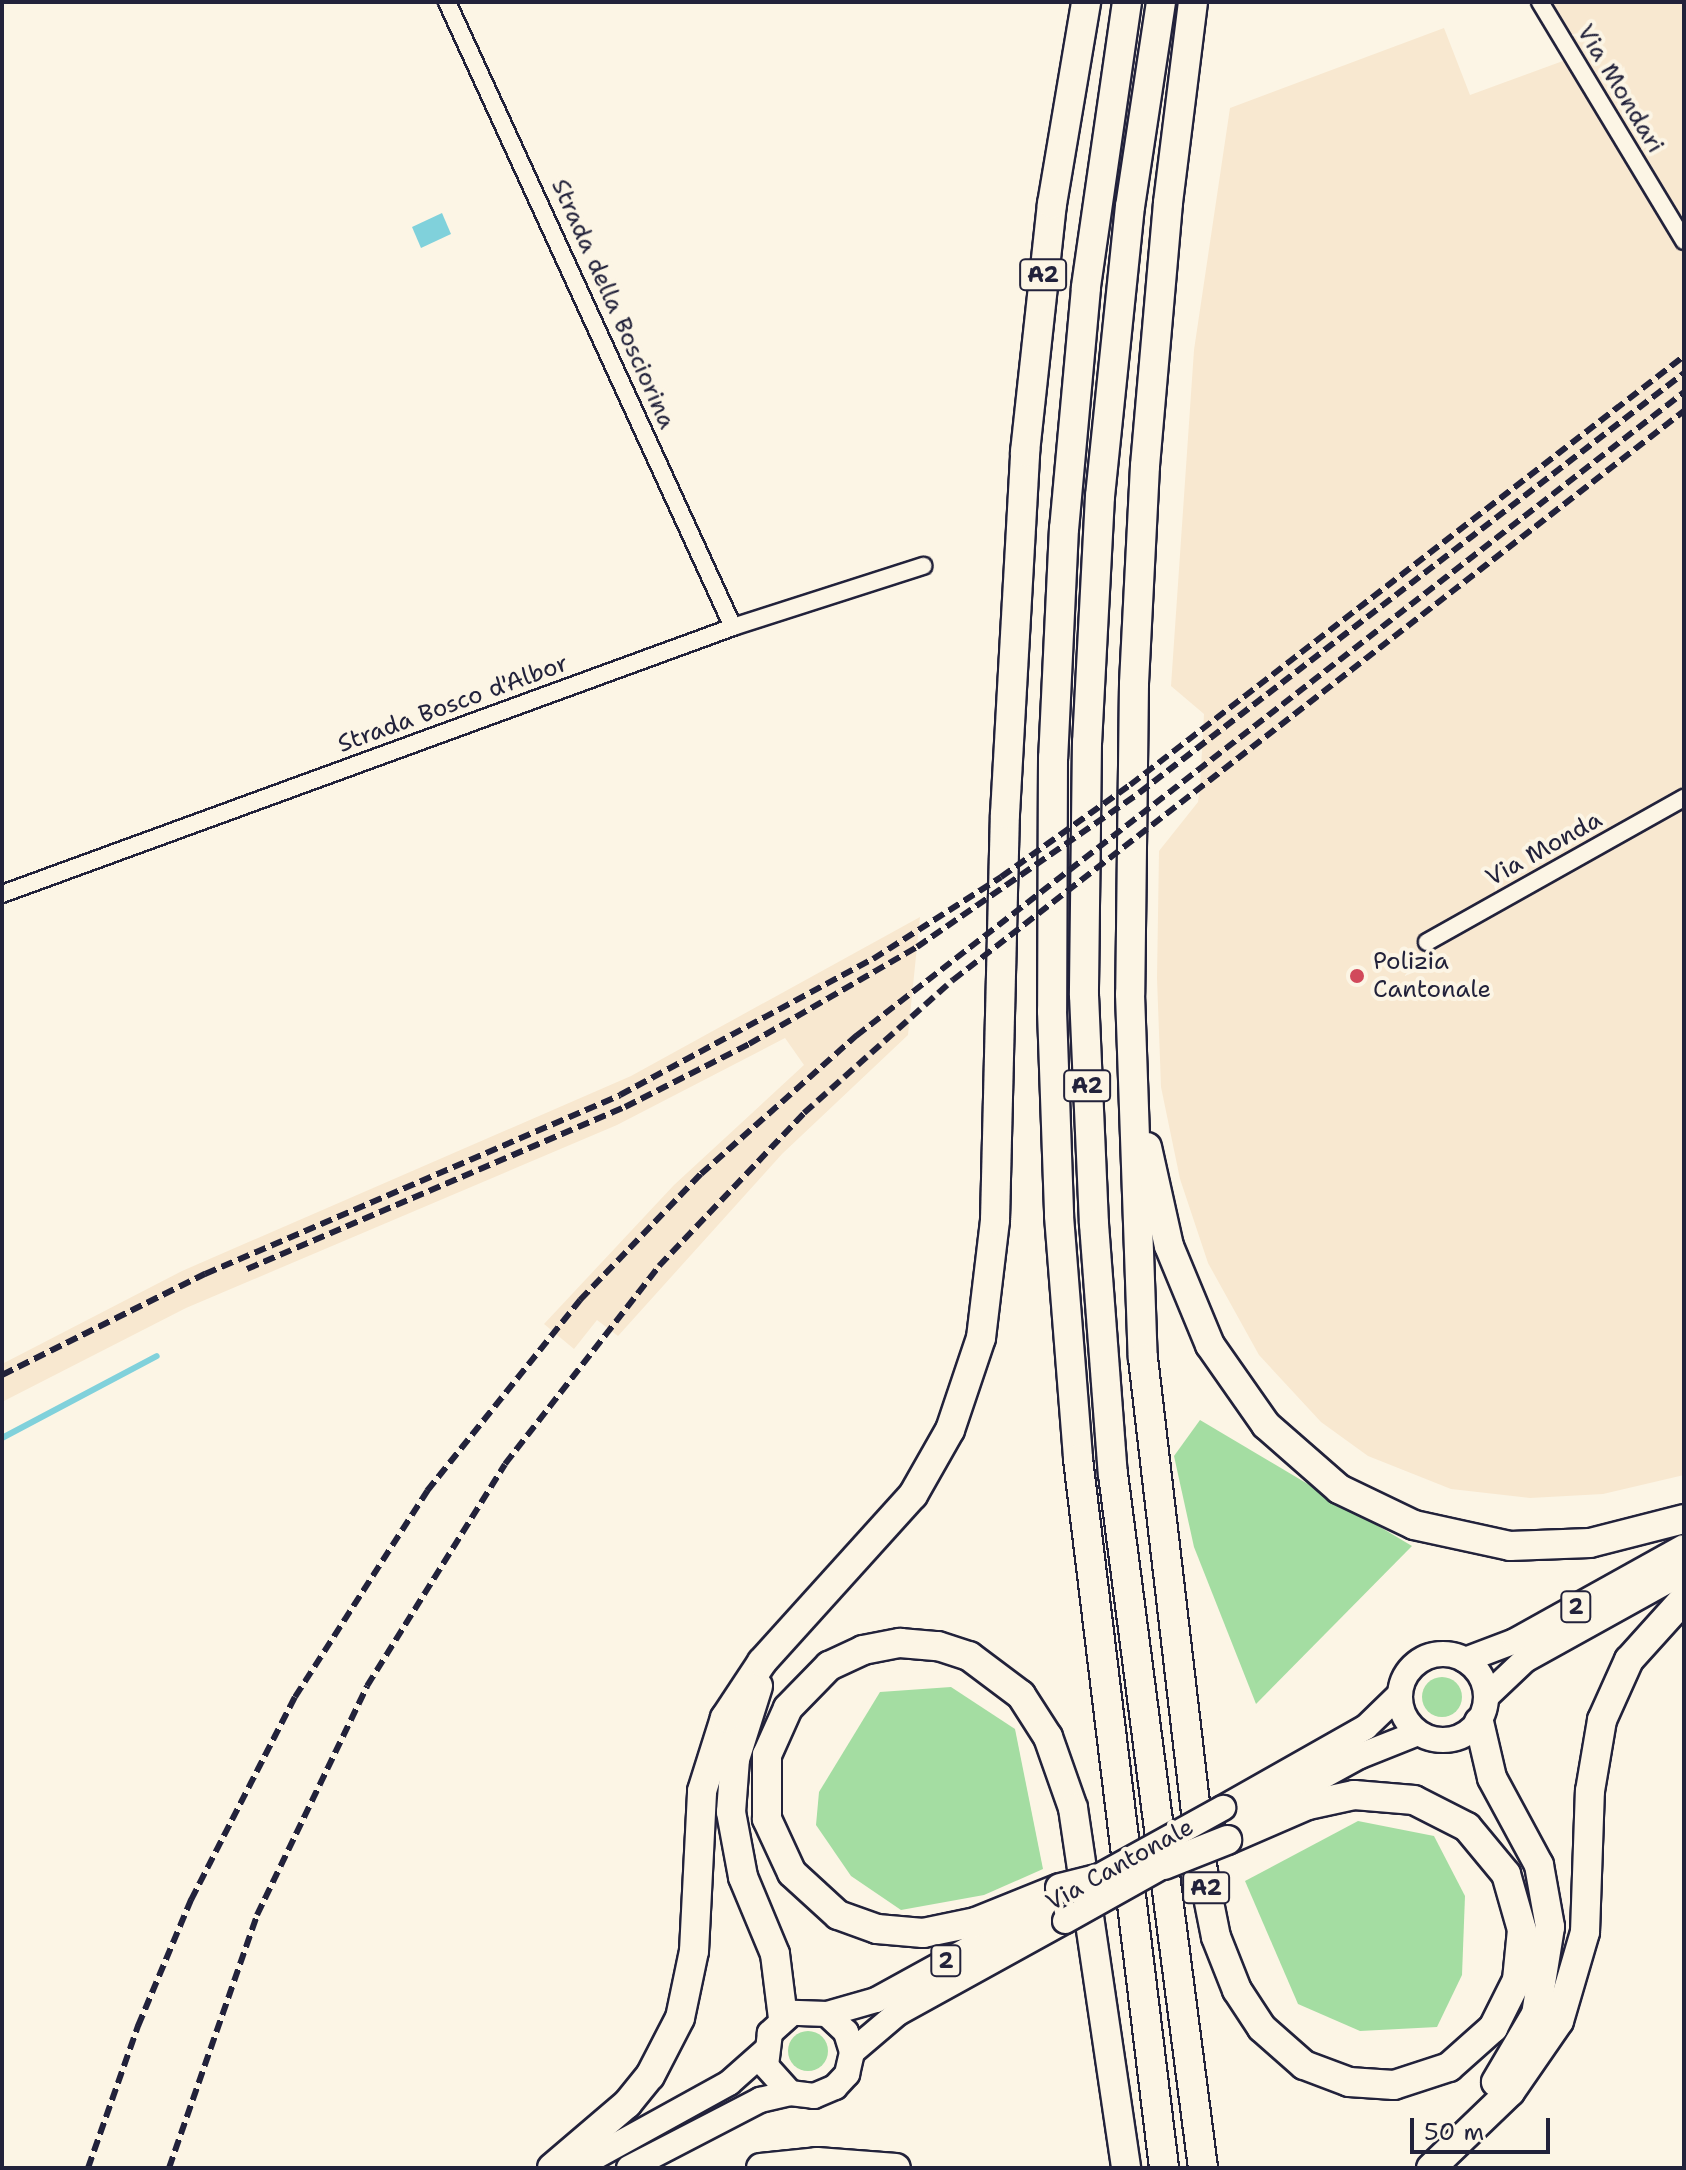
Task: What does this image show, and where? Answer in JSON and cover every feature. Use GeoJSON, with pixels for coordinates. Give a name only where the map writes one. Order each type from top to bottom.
{"type":"FeatureCollection","features":[{"type":"Feature","properties":{"kind":"highway","name":"A2"},"geometry":{"type":"LineString","coordinates":[[552,2168],[627,2104],[674,2033],[694,1951],[698,1824],[706,1769],[730,1709],[782,1639],[921,1483],[960,1407],[981,1338],[995,1220],[1005,814],[1025,452],[1052,204],[1086,2]]}},
{"type":"Feature","properties":{"kind":"highway","name":"A2"},"geometry":{"type":"LineString","coordinates":[[1127,2],[1099,184],[1072,429],[1057,659],[1050,919],[1057,1175],[1071,1381],[1164,2168]]}},
{"type":"Feature","properties":{"kind":"highway","name":"A2"},"geometry":{"type":"LineString","coordinates":[[1161,2],[1130,206],[1100,496],[1087,742],[1084,995],[1094,1224],[1112,1458],[1138,1696],[1203,2168]]}},
{"type":"Feature","properties":{"kind":"highway","name":"A2"},"geometry":{"type":"LineString","coordinates":[[1164,1865],[1225,1826],[1354,1795],[1414,1800],[1467,1827],[1506,1874],[1522,1930],[1517,1980],[1493,2028],[1458,2061],[1423,2078],[1381,2085],[1334,2079],[1289,2056],[1262,2028],[1221,1950],[1185,1743],[1149,1416],[1134,1207],[1130,994],[1133,700],[1145,466],[1167,218],[1193,2]]}},
{"type":"Feature","properties":{"kind":"highway","name":"A2"},"geometry":{"type":"LineString","coordinates":[[1130,994],[1150,1165],[1180,1275],[1235,1387],[1301,1460],[1387,1515],[1487,1543],[1590,1543],[1684,1519]]}},
{"type":"Feature","properties":{"kind":"highway"},"geometry":{"type":"LineString","coordinates":[[1430,2168],[1510,2092],[1559,2021],[1585,1932],[1590,1791],[1602,1720],[1629,1660],[1684,1599]]}},
{"type":"Feature","properties":{"kind":"highway","name":"A2"},"geometry":{"type":"LineString","coordinates":[[782,1639],[765,1670],[739,1742],[731,1812],[743,1877],[775,1954],[783,2018]]}},
{"type":"Feature","properties":{"kind":"highway"},"geometry":{"type":"LineString","coordinates":[[1095,1879],[1062,1902],[923,1933],[877,1929],[838,1915],[792,1873],[767,1819],[767,1755],[788,1708],[829,1666],[863,1650],[900,1643],[938,1646],[969,1656],[1021,1695],[1048,1737],[1073,1808],[1126,2168]]}},
{"type":"Feature","properties":{"kind":"highway"},"geometry":{"type":"LineString","coordinates":[[1430,2168],[1519,2049],[1536,2014],[1548,1964],[1550,1927],[1543,1879],[1525,1833],[1492,1778],[1483,1709]]}},
{"type":"Feature","properties":{"kind":"highway"},"geometry":{"type":"LineString","coordinates":[[761,2168],[817,2162],[896,2168]]}},
{"type":"Feature","properties":{"kind":"main road","name":"2"},"geometry":{"type":"LineString","coordinates":[[1465,1660],[1515,1641],[1684,1547]]}},
{"type":"Feature","properties":{"kind":"main road","name":"2"},"geometry":{"type":"LineString","coordinates":[[1483,1709],[1525,1660],[1684,1572]]}},
{"type":"Feature","properties":{"kind":"main road"},"geometry":{"type":"LineString","coordinates":[[1443,1654],[1465,1660],[1481,1675],[1483,1709],[1451,1740],[1418,1733],[1405,1719],[1400,1694],[1408,1672],[1420,1660],[1443,1654]]}},
{"type":"Feature","properties":{"kind":"main road","name":"Via Cantonale"},"geometry":{"type":"LineString","coordinates":[[1225,1826],[1366,1727],[1400,1694]]}},
{"type":"Feature","properties":{"kind":"main road","name":"Via Cantonale"},"geometry":{"type":"LineString","coordinates":[[1095,1879],[1225,1826],[1360,1756],[1418,1733]]}},
{"type":"Feature","properties":{"kind":"main road","name":"Via Cantonale"},"geometry":{"type":"LineString","coordinates":[[827,2014],[876,2000],[1062,1902],[1164,1865]]}},
{"type":"Feature","properties":{"kind":"main road","name":"Via Cantonale"},"geometry":{"type":"LineString","coordinates":[[852,2052],[898,2013],[1062,1902]]}},
{"type":"Feature","properties":{"kind":"main road"},"geometry":{"type":"LineString","coordinates":[[629,2168],[733,2112],[790,2093],[814,2096],[835,2087],[847,2074],[852,2052],[846,2032],[827,2014],[802,2010],[783,2018],[770,2033],[765,2051],[769,2072],[790,2093]]}},
{"type":"Feature","properties":{"kind":"main road"},"geometry":{"type":"LineString","coordinates":[[575,2168],[729,2083],[765,2051]]}},
{"type":"Feature","properties":{"kind":"street","name":"Strada della Bosciorina"},"geometry":{"type":"LineString","coordinates":[[447,2],[733,627]]}},
{"type":"Feature","properties":{"kind":"street","name":"Via Mondari"},"geometry":{"type":"LineString","coordinates":[[1540,2],[1684,241]]}},
{"type":"Feature","properties":{"kind":"street","name":"Strada Bosco d'Albor"},"geometry":{"type":"LineString","coordinates":[[2,894],[733,627],[923,566]]}},
{"type":"Feature","properties":{"kind":"street","name":"Via Monda"},"geometry":{"type":"LineString","coordinates":[[1427,942],[1684,798]]}},
{"type":"Feature","properties":{"kind":"shaded area"},"geometry":{"type":"Polygon","coordinates":[[[1540,2],[1684,2],[1684,1475],[1603,1494],[1530,1498],[1451,1489],[1368,1456],[1321,1422],[1259,1355],[1208,1263],[1180,1179],[1161,1087],[1157,978],[1159,851],[1198,802],[1200,786],[1204,714],[1171,686],[1194,350],[1230,108],[1444,28],[1470,95],[1571,58],[1540,2]]]}},
{"type":"Feature","properties":{"kind":"shaded area"},"geometry":{"type":"Polygon","coordinates":[[[920,917],[908,1035],[782,1154],[618,1336],[597,1320],[574,1349],[544,1324],[674,1185],[804,1065],[785,1038],[617,1125],[186,1308],[2,1402],[2,1364],[182,1271],[631,1076],[920,917]]]}},
{"type":"Feature","properties":{"kind":"green space"},"geometry":{"type":"Polygon","coordinates":[[[1200,1420],[1412,1546],[1256,1704],[1194,1547],[1174,1456],[1200,1420]]]}},
{"type":"Feature","properties":{"kind":"green space"},"geometry":{"type":"Polygon","coordinates":[[[1442,1677],[1456,1683],[1462,1697],[1456,1711],[1442,1717],[1428,1711],[1422,1697],[1428,1683],[1442,1677]]]}},
{"type":"Feature","properties":{"kind":"green space"},"geometry":{"type":"Polygon","coordinates":[[[951,1687],[1015,1729],[1043,1869],[984,1895],[901,1910],[851,1876],[816,1825],[819,1792],[880,1692],[951,1687]]]}},
{"type":"Feature","properties":{"kind":"green space"},"geometry":{"type":"Polygon","coordinates":[[[1358,1821],[1434,1836],[1465,1896],[1462,1975],[1437,2027],[1360,2031],[1298,2004],[1245,1881],[1358,1821]]]}},
{"type":"Feature","properties":{"kind":"green space"},"geometry":{"type":"Polygon","coordinates":[[[808,2031],[822,2037],[828,2051],[822,2065],[808,2071],[794,2065],[788,2051],[794,2037],[808,2031]]]}},
{"type":"Feature","properties":{"kind":"water"},"geometry":{"type":"Polygon","coordinates":[[[442,213],[451,234],[421,248],[412,227],[442,213]]]}},
{"type":"Feature","properties":{"kind":"waterway"},"geometry":{"type":"LineString","coordinates":[[2,1438],[157,1356]]}},
{"type":"Feature","properties":{"kind":"railway"},"geometry":{"type":"LineString","coordinates":[[2,1375],[205,1274],[620,1095],[873,959],[1001,877],[1130,785],[1684,356]]}},
{"type":"Feature","properties":{"kind":"railway"},"geometry":{"type":"LineString","coordinates":[[247,1269],[625,1107],[749,1044],[917,947],[1139,793],[1684,373]]}},
{"type":"Feature","properties":{"kind":"railway"},"geometry":{"type":"LineString","coordinates":[[88,2168],[138,2026],[191,1900],[295,1697],[427,1491],[580,1300],[701,1174],[856,1036],[1684,392]]}},
{"type":"Feature","properties":{"kind":"railway"},"geometry":{"type":"LineString","coordinates":[[169,2168],[257,1915],[367,1686],[505,1464],[659,1266],[804,1113],[953,980],[1684,411]]}},
{"type":"Feature","properties":{"kind":"place","name":"Polizia Cantonale"},"geometry":{"type":"Point","coordinates":[1357,976]}}]}
